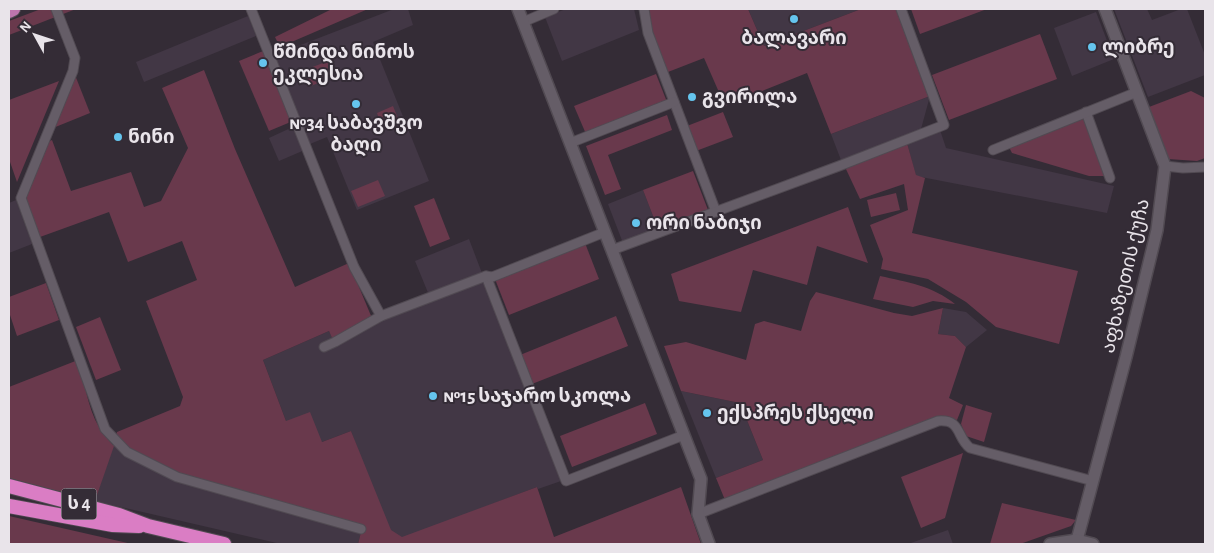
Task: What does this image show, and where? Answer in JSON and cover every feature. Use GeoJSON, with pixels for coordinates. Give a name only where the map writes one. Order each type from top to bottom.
{"type":"FeatureCollection","features":[{"type":"Feature","properties":{"kind":"highway","name":"ს 4"},"geometry":{"type":"LineString","coordinates":[[9,486],[119,515],[148,526],[224,544]]}},
{"type":"Feature","properties":{"kind":"highway","name":"ს 4"},"geometry":{"type":"LineString","coordinates":[[9,506],[113,525],[148,526]]}},
{"type":"Feature","properties":{"kind":"main road"},"geometry":{"type":"LineString","coordinates":[[9,10],[13,9]]}},
{"type":"Feature","properties":{"kind":"street"},"geometry":{"type":"LineString","coordinates":[[56,9],[75,58],[73,71],[21,198],[105,430],[126,452],[177,477],[361,529]]}},
{"type":"Feature","properties":{"kind":"street"},"geometry":{"type":"LineString","coordinates":[[250,9],[354,267],[381,316]]}},
{"type":"Feature","properties":{"kind":"street"},"geometry":{"type":"LineString","coordinates":[[518,9],[701,479],[698,514],[709,544]]}},
{"type":"Feature","properties":{"kind":"street"},"geometry":{"type":"LineString","coordinates":[[523,22],[554,9]]}},
{"type":"Feature","properties":{"kind":"street"},"geometry":{"type":"LineString","coordinates":[[644,9],[648,33],[716,212]]}},
{"type":"Feature","properties":{"kind":"street"},"geometry":{"type":"LineString","coordinates":[[612,250],[944,125],[901,9]]}},
{"type":"Feature","properties":{"kind":"street","name":"აფხაზეთის ქუჩა"},"geometry":{"type":"LineString","coordinates":[[1077,540],[1158,230],[1165,166],[1105,9]]}},
{"type":"Feature","properties":{"kind":"street"},"geometry":{"type":"LineString","coordinates":[[993,150],[1137,92]]}},
{"type":"Feature","properties":{"kind":"street"},"geometry":{"type":"LineString","coordinates":[[570,143],[674,102]]}},
{"type":"Feature","properties":{"kind":"street"},"geometry":{"type":"LineString","coordinates":[[1086,112],[1110,178]]}},
{"type":"Feature","properties":{"kind":"street"},"geometry":{"type":"LineString","coordinates":[[1165,166],[1183,168],[1205,167]]}},
{"type":"Feature","properties":{"kind":"street"},"geometry":{"type":"LineString","coordinates":[[324,346],[335,342],[381,316],[486,276],[492,277],[605,232]]}},
{"type":"Feature","properties":{"kind":"street"},"geometry":{"type":"LineString","coordinates":[[486,276],[566,481],[684,435]]}},
{"type":"Feature","properties":{"kind":"street"},"geometry":{"type":"LineString","coordinates":[[698,514],[938,421],[946,420],[952,422],[958,428],[965,444],[970,448],[1093,481]]}},
{"type":"Feature","properties":{"kind":"street"},"geometry":{"type":"LineString","coordinates":[[1050,544],[1077,540],[1093,544]]}},
{"type":"Feature","properties":{"kind":"shaded area"},"geometry":{"type":"Polygon","coordinates":[[[41,9],[76,9],[9,35],[9,21],[41,9]]]}},
{"type":"Feature","properties":{"kind":"shaded area"},"geometry":{"type":"Polygon","coordinates":[[[332,9],[368,9],[280,47],[275,37],[332,9]]]}},
{"type":"Feature","properties":{"kind":"shaded area","name":"№34 საბავშვო ბაღი"},"geometry":{"type":"Polygon","coordinates":[[[394,9],[408,9],[413,25],[373,42],[429,181],[357,210],[327,137],[310,144],[272,56],[394,9]]]}},
{"type":"Feature","properties":{"kind":"shaded area"},"geometry":{"type":"Polygon","coordinates":[[[566,9],[634,9],[639,30],[562,61],[545,17],[566,9]]]}},
{"type":"Feature","properties":{"kind":"shaded area"},"geometry":{"type":"Polygon","coordinates":[[[647,9],[748,9],[764,46],[861,9],[897,9],[930,96],[831,134],[807,73],[725,106],[704,58],[668,72],[651,31],[647,9]]]}},
{"type":"Feature","properties":{"kind":"shaded area","name":"ბალავარი"},"geometry":{"type":"Polygon","coordinates":[[[748,9],[861,9],[764,46],[748,9]]]}},
{"type":"Feature","properties":{"kind":"shaded area"},"geometry":{"type":"Polygon","coordinates":[[[911,9],[987,9],[920,34],[911,9]]]}},
{"type":"Feature","properties":{"kind":"shaded area"},"geometry":{"type":"Polygon","coordinates":[[[1114,9],[1147,9],[1152,20],[1181,9],[1187,9],[1205,55],[1205,75],[1148,97],[1114,9]]]}},
{"type":"Feature","properties":{"kind":"shaded area"},"geometry":{"type":"Polygon","coordinates":[[[1096,12],[1114,59],[1072,76],[1054,28],[1096,12]]]}},
{"type":"Feature","properties":{"kind":"shaded area"},"geometry":{"type":"Polygon","coordinates":[[[248,16],[256,36],[144,82],[136,62],[248,16]]]}},
{"type":"Feature","properties":{"kind":"shaded area"},"geometry":{"type":"Polygon","coordinates":[[[1040,34],[1057,79],[949,120],[932,75],[1040,34]]]}},
{"type":"Feature","properties":{"kind":"shaded area"},"geometry":{"type":"Polygon","coordinates":[[[263,51],[293,121],[269,131],[239,61],[263,51]]]}},
{"type":"Feature","properties":{"kind":"shaded area"},"geometry":{"type":"Polygon","coordinates":[[[331,60],[337,76],[308,87],[302,71],[331,60]]]}},
{"type":"Feature","properties":{"kind":"shaded area"},"geometry":{"type":"Polygon","coordinates":[[[204,70],[235,149],[295,287],[349,263],[374,323],[333,340],[329,331],[263,360],[286,421],[310,412],[322,442],[351,431],[391,530],[402,537],[537,487],[554,537],[681,487],[701,544],[358,544],[361,532],[177,480],[114,446],[95,501],[9,478],[9,387],[78,360],[95,419],[102,432],[113,445],[117,432],[180,406],[183,397],[146,301],[197,280],[182,241],[128,262],[109,212],[40,237],[25,195],[44,144],[52,140],[71,191],[131,172],[144,207],[161,201],[188,148],[162,88],[204,70]]]}},
{"type":"Feature","properties":{"kind":"shaded area"},"geometry":{"type":"Polygon","coordinates":[[[656,74],[667,102],[586,134],[574,106],[656,74]]]}},
{"type":"Feature","properties":{"kind":"shaded area"},"geometry":{"type":"Polygon","coordinates":[[[75,75],[90,113],[53,128],[75,75]]]}},
{"type":"Feature","properties":{"kind":"shaded area"},"geometry":{"type":"Polygon","coordinates":[[[59,81],[17,182],[9,159],[9,100],[59,81]]]}},
{"type":"Feature","properties":{"kind":"shaded area"},"geometry":{"type":"Polygon","coordinates":[[[1191,91],[1205,98],[1205,158],[1197,161],[1168,159],[1149,107],[1191,91]]]}},
{"type":"Feature","properties":{"kind":"shaded area"},"geometry":{"type":"Polygon","coordinates":[[[930,96],[921,129],[841,160],[831,134],[930,96]]]}},
{"type":"Feature","properties":{"kind":"shaded area"},"geometry":{"type":"Polygon","coordinates":[[[393,106],[399,121],[382,127],[377,113],[393,106]]]}},
{"type":"Feature","properties":{"kind":"shaded area"},"geometry":{"type":"Polygon","coordinates":[[[723,112],[733,137],[696,151],[687,126],[723,112]]]}},
{"type":"Feature","properties":{"kind":"shaded area"},"geometry":{"type":"Polygon","coordinates":[[[667,115],[672,130],[608,155],[621,189],[605,195],[586,146],[667,115]]]}},
{"type":"Feature","properties":{"kind":"shaded area"},"geometry":{"type":"Polygon","coordinates":[[[1083,117],[1106,176],[1089,176],[1012,153],[1009,147],[1083,117]]]}},
{"type":"Feature","properties":{"kind":"shaded area"},"geometry":{"type":"Polygon","coordinates":[[[297,125],[307,149],[279,161],[269,138],[297,125]]]}},
{"type":"Feature","properties":{"kind":"shaded area"},"geometry":{"type":"Polygon","coordinates":[[[940,130],[946,148],[1114,186],[1107,213],[916,176],[907,143],[940,130]]]}},
{"type":"Feature","properties":{"kind":"shaded area"},"geometry":{"type":"Polygon","coordinates":[[[907,143],[916,175],[925,178],[912,233],[1078,271],[1059,344],[996,327],[966,302],[928,279],[881,269],[883,259],[870,225],[908,210],[904,184],[860,199],[845,167],[907,143]]]}},
{"type":"Feature","properties":{"kind":"shaded area"},"geometry":{"type":"Polygon","coordinates":[[[693,171],[708,210],[658,229],[643,190],[693,171]]]}},
{"type":"Feature","properties":{"kind":"shaded area"},"geometry":{"type":"Polygon","coordinates":[[[378,180],[385,196],[358,207],[351,191],[378,180]]]}},
{"type":"Feature","properties":{"kind":"shaded area"},"geometry":{"type":"Polygon","coordinates":[[[643,190],[658,229],[623,243],[608,204],[643,190]]]}},
{"type":"Feature","properties":{"kind":"shaded area"},"geometry":{"type":"Polygon","coordinates":[[[896,193],[900,210],[871,217],[867,200],[896,193]]]}},
{"type":"Feature","properties":{"kind":"shaded area"},"geometry":{"type":"Polygon","coordinates":[[[434,198],[450,239],[430,247],[414,206],[434,198]]]}},
{"type":"Feature","properties":{"kind":"shaded area"},"geometry":{"type":"Polygon","coordinates":[[[16,200],[32,244],[9,253],[9,203],[16,200]]]}},
{"type":"Feature","properties":{"kind":"shaded area"},"geometry":{"type":"Polygon","coordinates":[[[848,207],[868,263],[817,246],[807,285],[753,270],[741,312],[679,301],[671,274],[848,207]]]}},
{"type":"Feature","properties":{"kind":"shaded area","name":"№15 საჯარო სკოლა"},"geometry":{"type":"Polygon","coordinates":[[[469,239],[561,481],[538,489],[537,487],[398,540],[388,533],[351,431],[322,442],[286,421],[263,360],[329,331],[333,339],[431,300],[415,261],[469,239]]]}},
{"type":"Feature","properties":{"kind":"shaded area"},"geometry":{"type":"Polygon","coordinates":[[[585,243],[599,279],[509,315],[495,279],[585,243]]]}},
{"type":"Feature","properties":{"kind":"shaded area"},"geometry":{"type":"Polygon","coordinates":[[[880,276],[929,289],[955,304],[933,301],[913,307],[873,299],[880,276]]]}},
{"type":"Feature","properties":{"kind":"shaded area"},"geometry":{"type":"Polygon","coordinates":[[[46,283],[59,320],[17,336],[9,312],[9,297],[46,283]]]}},
{"type":"Feature","properties":{"kind":"shaded area"},"geometry":{"type":"Polygon","coordinates":[[[816,292],[912,316],[943,308],[938,334],[955,336],[966,347],[949,398],[963,405],[957,420],[939,417],[725,500],[716,478],[763,460],[740,403],[681,391],[664,346],[686,342],[746,360],[755,324],[764,321],[801,331],[810,301],[816,292]]]}},
{"type":"Feature","properties":{"kind":"shaded area"},"geometry":{"type":"Polygon","coordinates":[[[943,308],[966,312],[987,330],[966,347],[955,336],[938,334],[943,308]]]}},
{"type":"Feature","properties":{"kind":"shaded area"},"geometry":{"type":"Polygon","coordinates":[[[616,316],[628,346],[532,384],[520,355],[616,316]]]}},
{"type":"Feature","properties":{"kind":"shaded area"},"geometry":{"type":"Polygon","coordinates":[[[100,317],[121,370],[96,380],[76,327],[100,317]]]}},
{"type":"Feature","properties":{"kind":"shaded area"},"geometry":{"type":"Polygon","coordinates":[[[681,391],[740,403],[763,460],[716,478],[681,391]]]}},
{"type":"Feature","properties":{"kind":"shaded area"},"geometry":{"type":"Polygon","coordinates":[[[645,403],[657,434],[572,467],[560,436],[645,403]]]}},
{"type":"Feature","properties":{"kind":"shaded area"},"geometry":{"type":"Polygon","coordinates":[[[966,405],[992,413],[984,442],[966,436],[961,424],[966,405]]]}},
{"type":"Feature","properties":{"kind":"shaded area"},"geometry":{"type":"Polygon","coordinates":[[[113,446],[177,480],[361,532],[358,544],[281,544],[95,501],[113,446]]]}},
{"type":"Feature","properties":{"kind":"shaded area"},"geometry":{"type":"Polygon","coordinates":[[[963,453],[945,518],[921,528],[901,477],[963,453]]]}},
{"type":"Feature","properties":{"kind":"shaded area"},"geometry":{"type":"Polygon","coordinates":[[[1002,503],[1076,520],[1071,526],[1020,544],[990,544],[1002,503]]]}},
{"type":"Feature","properties":{"kind":"shaded area"},"geometry":{"type":"Polygon","coordinates":[[[9,516],[132,544],[9,544],[9,516]]]}},
{"type":"Feature","properties":{"kind":"shaded area"},"geometry":{"type":"Polygon","coordinates":[[[948,530],[953,544],[908,544],[948,530]]]}},
{"type":"Feature","properties":{"kind":"place","name":"ბალავარი"},"geometry":{"type":"Point","coordinates":[794,19]}},
{"type":"Feature","properties":{"kind":"place","name":"ლიბრე"},"geometry":{"type":"Point","coordinates":[1092,47]}},
{"type":"Feature","properties":{"kind":"place","name":"წმინდა ნინოს ეკლესია"},"geometry":{"type":"Point","coordinates":[263,63]}},
{"type":"Feature","properties":{"kind":"place","name":"გვირილა"},"geometry":{"type":"Point","coordinates":[692,97]}},
{"type":"Feature","properties":{"kind":"place","name":"№34 საბავშვო ბაღი"},"geometry":{"type":"Point","coordinates":[356,104]}},
{"type":"Feature","properties":{"kind":"place","name":"ნინი"},"geometry":{"type":"Point","coordinates":[118,137]}},
{"type":"Feature","properties":{"kind":"place","name":"ორი ნაბიჯი"},"geometry":{"type":"Point","coordinates":[636,223]}},
{"type":"Feature","properties":{"kind":"place","name":"№15 საჯარო სკოლა"},"geometry":{"type":"Point","coordinates":[433,396]}},
{"type":"Feature","properties":{"kind":"place","name":"ექსპრეს ქსელი"},"geometry":{"type":"Point","coordinates":[707,413]}}]}
